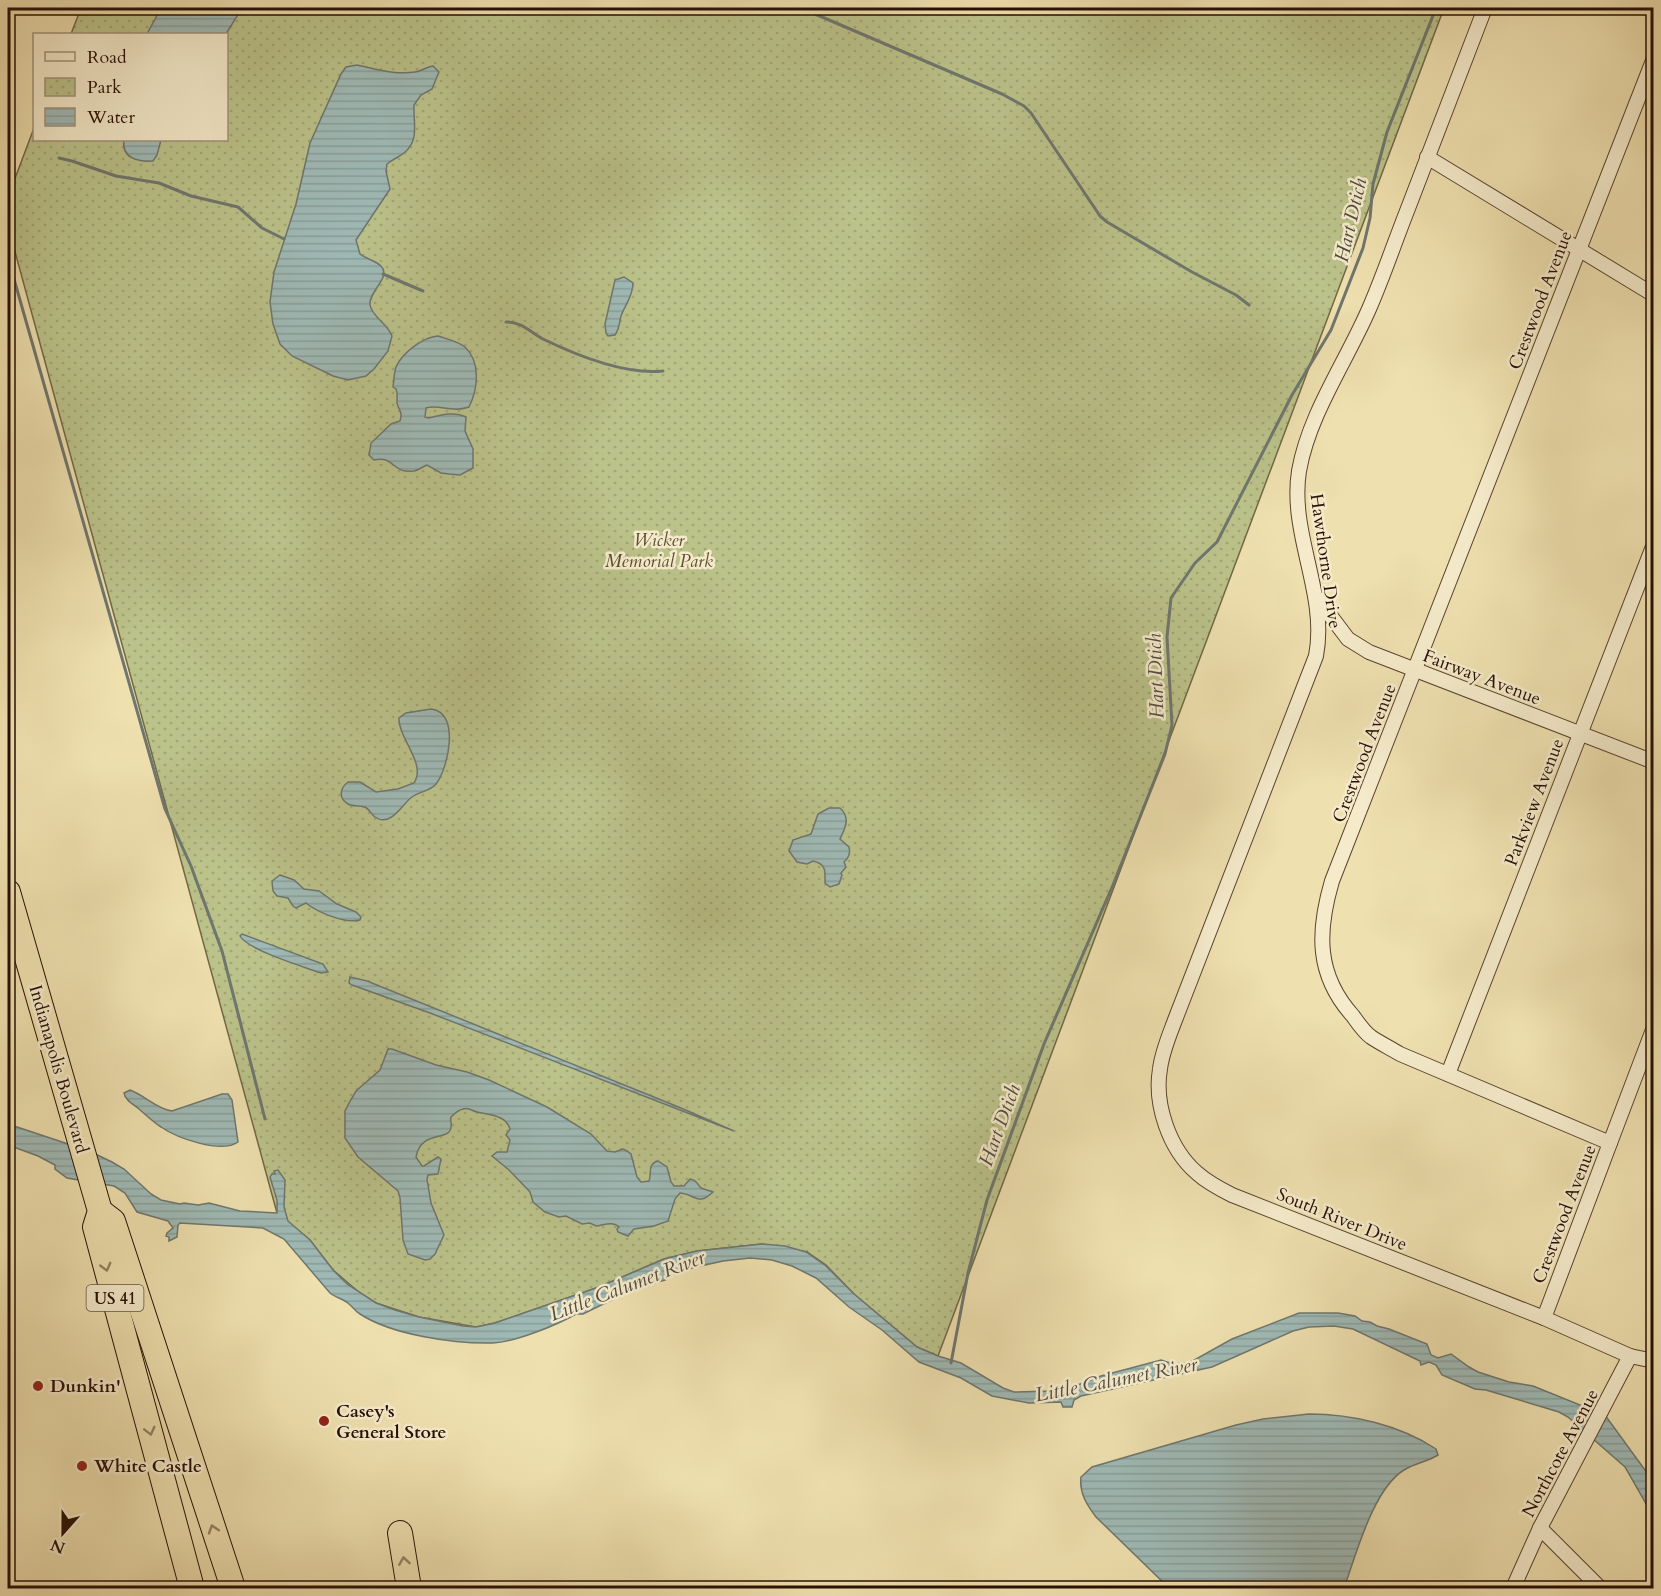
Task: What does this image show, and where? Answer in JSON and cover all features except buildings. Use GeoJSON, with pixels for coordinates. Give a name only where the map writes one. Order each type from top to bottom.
{"type":"FeatureCollection","features":[{"type":"Feature","properties":{"kind":"highway","name":"Indianapolis Boulevard"},"geometry":{"type":"LineString","coordinates":[[8,892],[100,1211],[95,1227],[192,1588]]}},
{"type":"Feature","properties":{"kind":"highway","name":"Indianapolis Boulevard"},"geometry":{"type":"LineString","coordinates":[[100,1211],[113,1221],[233,1588]]}},
{"type":"Feature","properties":{"kind":"highway"},"geometry":{"type":"LineString","coordinates":[[400,1533],[409,1588]]}},
{"type":"Feature","properties":{"kind":"street","name":"Hawthorne Drive"},"geometry":{"type":"LineString","coordinates":[[1175,1020],[1316,656],[1319,641],[1317,598],[1306,560],[1298,495],[1299,472],[1304,454],[1319,409],[1370,307],[1485,8]]}},
{"type":"Feature","properties":{"kind":"street","name":"Crestwood Avenue"},"geometry":{"type":"LineString","coordinates":[[1544,1318],[1610,1143],[1400,1054],[1369,1036],[1343,1005],[1327,975],[1322,950],[1322,925],[1332,881],[1653,58]]}},
{"type":"Feature","properties":{"kind":"street"},"geometry":{"type":"LineString","coordinates":[[1428,157],[1653,295]]}},
{"type":"Feature","properties":{"kind":"street","name":"Parkview Avenue"},"geometry":{"type":"LineString","coordinates":[[1448,1074],[1653,544]]}},
{"type":"Feature","properties":{"kind":"street","name":"Fairway Avenue"},"geometry":{"type":"LineString","coordinates":[[1317,598],[1348,639],[1369,651],[1415,671],[1653,762]]}},
{"type":"Feature","properties":{"kind":"street","name":"South River Drive"},"geometry":{"type":"LineString","coordinates":[[1175,1020],[1160,1068],[1158,1090],[1162,1111],[1175,1147],[1197,1173],[1232,1195],[1544,1318],[1630,1356]]}},
{"type":"Feature","properties":{"kind":"street"},"geometry":{"type":"LineString","coordinates":[[1610,1143],[1653,1027]]}},
{"type":"Feature","properties":{"kind":"street"},"geometry":{"type":"LineString","coordinates":[[1630,1356],[1653,1361]]}},
{"type":"Feature","properties":{"kind":"street","name":"Northcote Avenue"},"geometry":{"type":"LineString","coordinates":[[1513,1588],[1540,1528],[1604,1410],[1630,1356]]}},
{"type":"Feature","properties":{"kind":"street"},"geometry":{"type":"LineString","coordinates":[[1540,1528],[1600,1588]]}},
{"type":"Feature","properties":{"kind":"green space","name":"Wicker Memorial Park"},"geometry":{"type":"Polygon","coordinates":[[[81,8],[1444,8],[938,1356],[917,1347],[854,1294],[826,1265],[807,1252],[762,1244],[697,1251],[664,1259],[599,1287],[495,1323],[476,1327],[419,1317],[376,1303],[361,1294],[333,1270],[310,1240],[277,1213],[8,226],[8,197],[33,131],[33,141],[228,141],[228,33],[71,33],[81,8]]]}},
{"type":"Feature","properties":{"kind":"water"},"geometry":{"type":"Polygon","coordinates":[[[161,8],[242,8],[227,33],[148,33],[161,8]]]}},
{"type":"Feature","properties":{"kind":"water"},"geometry":{"type":"Polygon","coordinates":[[[357,65],[400,73],[433,66],[439,72],[432,89],[421,95],[414,105],[415,130],[409,148],[387,164],[386,171],[390,189],[356,240],[360,254],[379,264],[384,270],[382,280],[370,300],[370,305],[392,336],[388,351],[374,369],[366,376],[348,380],[333,376],[292,356],[280,344],[273,324],[270,302],[274,272],[296,204],[310,143],[341,74],[346,67],[357,65]]]}},
{"type":"Feature","properties":{"kind":"water"},"geometry":{"type":"Polygon","coordinates":[[[124,141],[161,141],[153,161],[132,158],[125,151],[124,141]]]}},
{"type":"Feature","properties":{"kind":"water"},"geometry":{"type":"Polygon","coordinates":[[[624,277],[633,283],[632,292],[621,316],[617,332],[615,335],[608,336],[605,324],[615,280],[624,277]]]}},
{"type":"Feature","properties":{"kind":"water"},"geometry":{"type":"Polygon","coordinates":[[[438,336],[465,347],[474,360],[476,368],[476,384],[469,407],[463,409],[426,408],[425,417],[428,418],[452,414],[466,417],[465,431],[473,449],[473,468],[460,475],[441,473],[427,465],[416,471],[401,470],[386,460],[374,460],[369,455],[371,443],[401,418],[396,389],[393,387],[395,369],[399,362],[408,351],[420,343],[438,336]]]}},
{"type":"Feature","properties":{"kind":"water"},"geometry":{"type":"Polygon","coordinates":[[[431,709],[440,712],[449,730],[448,754],[436,784],[412,797],[396,814],[381,820],[365,807],[345,802],[341,793],[348,782],[360,782],[376,792],[398,789],[414,783],[417,776],[415,759],[403,734],[399,718],[406,713],[431,709]]]}},
{"type":"Feature","properties":{"kind":"water"},"geometry":{"type":"Polygon","coordinates":[[[829,808],[840,808],[845,816],[846,823],[840,839],[849,847],[850,852],[844,862],[846,867],[841,873],[839,884],[830,887],[825,883],[824,869],[821,864],[813,861],[807,864],[797,862],[789,851],[793,840],[811,834],[818,814],[829,808]]]}},
{"type":"Feature","properties":{"kind":"water"},"geometry":{"type":"Polygon","coordinates":[[[280,875],[294,880],[304,889],[319,891],[337,904],[356,912],[361,917],[360,920],[347,920],[332,916],[306,903],[296,908],[288,898],[277,896],[273,891],[272,881],[280,875]]]}},
{"type":"Feature","properties":{"kind":"water"},"geometry":{"type":"Polygon","coordinates":[[[242,934],[323,964],[328,972],[321,973],[265,952],[245,941],[240,936],[242,934]]]}},
{"type":"Feature","properties":{"kind":"water"},"geometry":{"type":"Polygon","coordinates":[[[350,977],[367,981],[734,1131],[352,985],[349,983],[350,977]]]}},
{"type":"Feature","properties":{"kind":"water"},"geometry":{"type":"Polygon","coordinates":[[[388,1049],[489,1080],[547,1107],[591,1134],[607,1151],[615,1152],[623,1149],[631,1154],[637,1177],[641,1182],[649,1181],[652,1164],[658,1161],[667,1167],[674,1186],[684,1186],[690,1179],[696,1181],[701,1188],[713,1192],[703,1199],[680,1193],[675,1199],[668,1221],[634,1229],[628,1236],[618,1232],[619,1227],[614,1224],[596,1226],[590,1223],[582,1224],[566,1216],[559,1217],[545,1212],[533,1202],[530,1192],[492,1156],[497,1152],[507,1152],[510,1140],[506,1135],[510,1129],[508,1124],[496,1116],[465,1109],[451,1117],[451,1126],[446,1134],[429,1139],[419,1148],[416,1157],[422,1166],[438,1157],[441,1159],[438,1174],[428,1175],[427,1179],[431,1203],[444,1235],[430,1259],[425,1260],[408,1254],[403,1240],[398,1191],[358,1157],[345,1138],[345,1111],[356,1091],[380,1070],[388,1049]]]}},
{"type":"Feature","properties":{"kind":"water"},"geometry":{"type":"Polygon","coordinates":[[[130,1090],[161,1108],[172,1111],[228,1094],[232,1100],[238,1142],[221,1146],[210,1145],[188,1140],[168,1131],[128,1100],[124,1093],[130,1090]]]}},
{"type":"Feature","properties":{"kind":"water","name":"Little Calumet River"},"geometry":{"type":"Polygon","coordinates":[[[8,1124],[89,1151],[124,1169],[151,1194],[161,1200],[180,1204],[209,1203],[240,1211],[277,1213],[277,1200],[270,1177],[275,1174],[274,1171],[278,1170],[285,1180],[284,1207],[288,1221],[310,1240],[347,1284],[376,1303],[395,1310],[463,1326],[476,1327],[495,1323],[599,1287],[664,1259],[697,1251],[762,1244],[785,1246],[806,1252],[826,1266],[854,1294],[917,1347],[961,1363],[1014,1392],[1050,1391],[1075,1386],[1101,1376],[1161,1360],[1173,1364],[1189,1363],[1232,1339],[1299,1313],[1338,1313],[1355,1316],[1362,1321],[1427,1344],[1431,1355],[1438,1358],[1451,1354],[1478,1372],[1509,1382],[1533,1386],[1605,1415],[1653,1481],[1653,1516],[1625,1467],[1568,1417],[1559,1412],[1486,1390],[1475,1389],[1442,1375],[1436,1365],[1429,1362],[1421,1365],[1420,1361],[1353,1329],[1334,1326],[1309,1327],[1293,1331],[1212,1367],[1081,1396],[1074,1400],[1072,1407],[1063,1407],[1061,1402],[1029,1403],[992,1396],[961,1378],[919,1362],[816,1278],[792,1266],[772,1260],[750,1258],[723,1261],[678,1271],[665,1280],[636,1288],[583,1314],[576,1314],[547,1328],[513,1340],[493,1343],[443,1340],[389,1328],[360,1314],[347,1302],[330,1293],[284,1239],[263,1228],[180,1223],[177,1237],[169,1241],[169,1237],[166,1236],[173,1228],[168,1221],[137,1212],[125,1193],[114,1186],[67,1178],[55,1169],[55,1165],[8,1145],[8,1124]]]}},
{"type":"Feature","properties":{"kind":"water"},"geometry":{"type":"Polygon","coordinates":[[[1309,1414],[1342,1416],[1391,1427],[1436,1449],[1438,1455],[1404,1470],[1383,1492],[1360,1541],[1344,1588],[1169,1588],[1096,1517],[1082,1494],[1081,1477],[1092,1467],[1236,1425],[1263,1419],[1309,1414]]]}},
{"type":"Feature","properties":{"kind":"waterway"},"geometry":{"type":"LineString","coordinates":[[801,8],[1002,94],[1024,106],[1100,216],[1192,272],[1236,295],[1249,305]]}},
{"type":"Feature","properties":{"kind":"waterway","name":"Hart Dtich"},"geometry":{"type":"LineString","coordinates":[[951,1363],[968,1273],[987,1200],[1044,1044],[1113,885],[1165,754],[1172,725],[1167,637],[1171,598],[1195,563],[1217,542],[1292,395],[1331,330],[1363,248],[1370,218],[1373,184],[1387,132],[1436,8]]}},
{"type":"Feature","properties":{"kind":"waterway"},"geometry":{"type":"LineString","coordinates":[[59,158],[116,176],[159,183],[191,196],[238,207],[262,228],[284,239]]}},
{"type":"Feature","properties":{"kind":"waterway"},"geometry":{"type":"LineString","coordinates":[[8,258],[165,809],[191,866],[222,951],[265,1119]]}},
{"type":"Feature","properties":{"kind":"waterway"},"geometry":{"type":"LineString","coordinates":[[383,274],[423,291]]}},
{"type":"Feature","properties":{"kind":"waterway"},"geometry":{"type":"LineString","coordinates":[[506,322],[521,325],[543,339],[602,363],[633,370],[663,371]]}},
{"type":"Feature","properties":{"kind":"place","name":"Dunkin'"},"geometry":{"type":"Point","coordinates":[38,1386]}},
{"type":"Feature","properties":{"kind":"place","name":"Casey's General Store"},"geometry":{"type":"Point","coordinates":[324,1421]}},
{"type":"Feature","properties":{"kind":"place","name":"White Castle"},"geometry":{"type":"Point","coordinates":[82,1466]}}]}
